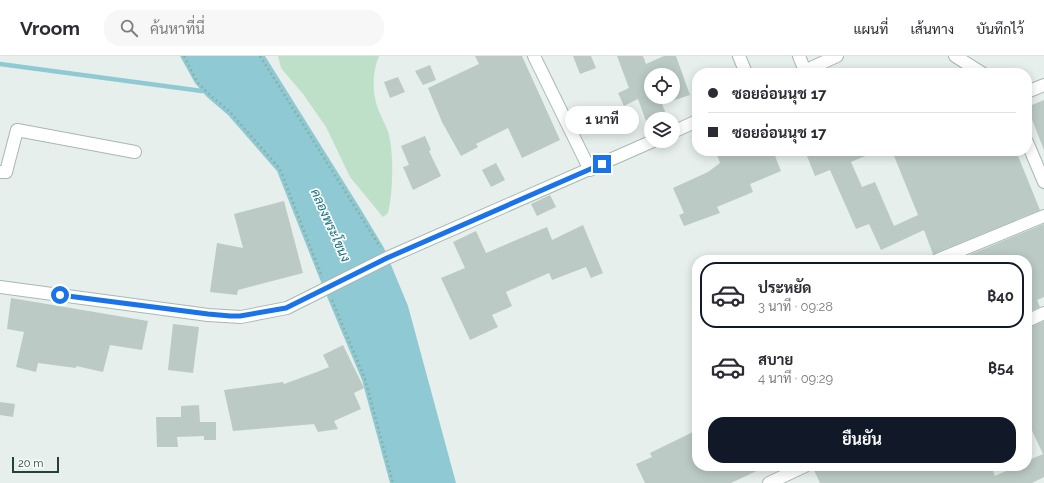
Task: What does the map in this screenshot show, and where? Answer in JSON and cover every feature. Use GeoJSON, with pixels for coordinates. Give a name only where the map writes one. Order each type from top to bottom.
{"type":"FeatureCollection","features":[{"type":"Feature","properties":{"kind":"street"},"geometry":{"type":"LineString","coordinates":[[534,56],[590,170]]}},
{"type":"Feature","properties":{"kind":"street"},"geometry":{"type":"LineString","coordinates":[[739,56],[744,68]]}},
{"type":"Feature","properties":{"kind":"street"},"geometry":{"type":"LineString","coordinates":[[799,56],[801,68]]}},
{"type":"Feature","properties":{"kind":"street"},"geometry":{"type":"LineString","coordinates":[[811,68],[837,56]]}},
{"type":"Feature","properties":{"kind":"street"},"geometry":{"type":"LineString","coordinates":[[955,56],[974,68]]}},
{"type":"Feature","properties":{"kind":"street"},"geometry":{"type":"LineString","coordinates":[[1032,90],[1044,85]]}},
{"type":"Feature","properties":{"kind":"street"},"geometry":{"type":"LineString","coordinates":[[680,129],[692,123]]}},
{"type":"Feature","properties":{"kind":"street"},"geometry":{"type":"LineString","coordinates":[[0,172],[6,172],[17,130],[135,152]]}},
{"type":"Feature","properties":{"kind":"street"},"geometry":{"type":"LineString","coordinates":[[0,287],[208,314],[240,316],[286,308],[387,258],[644,145]]}},
{"type":"Feature","properties":{"kind":"street"},"geometry":{"type":"LineString","coordinates":[[1032,154],[1044,182]]}},
{"type":"Feature","properties":{"kind":"street"},"geometry":{"type":"LineString","coordinates":[[949,255],[1044,216]]}},
{"type":"Feature","properties":{"kind":"street"},"geometry":{"type":"LineString","coordinates":[[1032,319],[1044,314]]}},
{"type":"Feature","properties":{"kind":"street"},"geometry":{"type":"LineString","coordinates":[[769,483],[794,471]]}},
{"type":"Feature","properties":{"kind":"path"},"geometry":{"type":"LineString","coordinates":[[184,56],[197,82],[230,112],[280,169],[322,290],[365,379],[393,483]]}},
{"type":"Feature","properties":{"kind":"path"},"geometry":{"type":"LineString","coordinates":[[260,56],[387,258]]}},
{"type":"Feature","properties":{"kind":"green space"},"geometry":{"type":"Polygon","coordinates":[[[278,56],[379,56],[376,63],[374,78],[374,94],[378,109],[387,128],[392,153],[392,185],[390,205],[388,213],[383,217],[350,177],[326,127],[303,94],[281,68],[278,56]]]}},
{"type":"Feature","properties":{"kind":"water","name":"คลองพระโขนง"},"geometry":{"type":"Polygon","coordinates":[[[180,56],[265,56],[384,248],[408,306],[456,483],[390,483],[362,380],[277,171],[228,115],[207,97],[195,83],[180,56]]]}},
{"type":"Feature","properties":{"kind":"building"},"geometry":{"type":"Polygon","coordinates":[[[475,56],[522,56],[560,140],[522,158],[508,128],[476,144],[478,147],[461,156],[442,122],[428,88],[479,64],[475,56]]]}},
{"type":"Feature","properties":{"kind":"building"},"geometry":{"type":"Polygon","coordinates":[[[573,56],[591,56],[596,68],[580,74],[573,56]]]}},
{"type":"Feature","properties":{"kind":"building"},"geometry":{"type":"Polygon","coordinates":[[[617,56],[643,56],[646,64],[664,56],[676,56],[690,95],[680,98],[680,68],[644,68],[644,104],[662,104],[665,112],[644,112],[644,116],[638,99],[624,106],[618,93],[629,88],[617,56]]]}},
{"type":"Feature","properties":{"kind":"building"},"geometry":{"type":"Polygon","coordinates":[[[430,65],[436,80],[423,85],[415,71],[430,65]]]}},
{"type":"Feature","properties":{"kind":"building"},"geometry":{"type":"Polygon","coordinates":[[[398,77],[405,92],[390,98],[384,82],[398,77]]]}},
{"type":"Feature","properties":{"kind":"building"},"geometry":{"type":"Polygon","coordinates":[[[1044,100],[1044,150],[1032,120],[1032,105],[1044,100]]]}},
{"type":"Feature","properties":{"kind":"building"},"geometry":{"type":"Polygon","coordinates":[[[425,136],[431,150],[429,151],[441,176],[413,190],[403,167],[409,165],[401,146],[425,136]]]}},
{"type":"Feature","properties":{"kind":"building"},"geometry":{"type":"Polygon","coordinates":[[[717,156],[775,156],[781,171],[750,184],[753,192],[717,207],[720,213],[684,226],[679,215],[684,213],[673,188],[708,172],[720,163],[717,156]]]}},
{"type":"Feature","properties":{"kind":"building"},"geometry":{"type":"Polygon","coordinates":[[[807,156],[865,156],[851,162],[862,187],[875,182],[894,226],[918,215],[894,156],[1018,156],[1040,210],[933,254],[924,230],[881,250],[869,224],[856,229],[830,170],[815,176],[807,156]]]}},
{"type":"Feature","properties":{"kind":"building"},"geometry":{"type":"Polygon","coordinates":[[[496,163],[505,180],[491,187],[482,170],[496,163]]]}},
{"type":"Feature","properties":{"kind":"building"},"geometry":{"type":"Polygon","coordinates":[[[550,195],[556,207],[537,216],[531,204],[550,195]]]}},
{"type":"Feature","properties":{"kind":"building"},"geometry":{"type":"Polygon","coordinates":[[[284,201],[303,273],[238,290],[237,295],[210,292],[217,243],[243,248],[234,214],[284,201]]]}},
{"type":"Feature","properties":{"kind":"building"},"geometry":{"type":"Polygon","coordinates":[[[1044,224],[1044,297],[1037,300],[1040,307],[1032,311],[1032,255],[969,255],[1044,224]]]}},
{"type":"Feature","properties":{"kind":"building"},"geometry":{"type":"Polygon","coordinates":[[[583,225],[603,273],[591,278],[586,267],[552,280],[549,273],[506,292],[512,306],[492,315],[498,327],[470,340],[441,278],[465,268],[453,242],[476,231],[486,253],[547,227],[552,240],[583,225]]]}},
{"type":"Feature","properties":{"kind":"building"},"geometry":{"type":"Polygon","coordinates":[[[11,298],[148,321],[142,350],[110,345],[103,372],[76,366],[76,368],[38,363],[36,372],[16,367],[24,332],[7,329],[11,298]]]}},
{"type":"Feature","properties":{"kind":"building"},"geometry":{"type":"Polygon","coordinates":[[[1044,321],[1044,477],[1032,483],[820,483],[814,471],[993,471],[995,476],[1006,471],[1032,471],[1032,459],[1043,454],[1032,431],[1032,326],[1044,321]]]}},
{"type":"Feature","properties":{"kind":"building"},"geometry":{"type":"Polygon","coordinates":[[[173,324],[199,327],[193,373],[168,370],[173,324]]]}},
{"type":"Feature","properties":{"kind":"building"},"geometry":{"type":"Polygon","coordinates":[[[343,345],[364,388],[354,393],[361,409],[334,421],[338,429],[318,432],[314,424],[233,431],[224,390],[283,382],[284,384],[317,372],[329,367],[323,355],[343,345]]]}},
{"type":"Feature","properties":{"kind":"building"},"geometry":{"type":"Polygon","coordinates":[[[0,402],[15,404],[13,417],[0,415],[0,402]]]}},
{"type":"Feature","properties":{"kind":"building"},"geometry":{"type":"Polygon","coordinates":[[[199,405],[200,422],[216,422],[216,440],[204,440],[204,436],[177,437],[178,447],[157,447],[156,417],[181,417],[181,406],[199,405]]]}},
{"type":"Feature","properties":{"kind":"building"},"geometry":{"type":"Polygon","coordinates":[[[692,432],[692,471],[756,471],[731,483],[645,483],[636,464],[652,457],[650,453],[692,432]]]}},
{"type":"Feature","properties":{"kind":"waterway"},"geometry":{"type":"LineString","coordinates":[[0,64],[208,91]]}},
{"type":"Feature","properties":{"kind":"route"},"geometry":{"type":"LineString","coordinates":[[60,295],[208,314],[240,316],[286,308],[387,258],[602,164]]}}]}
